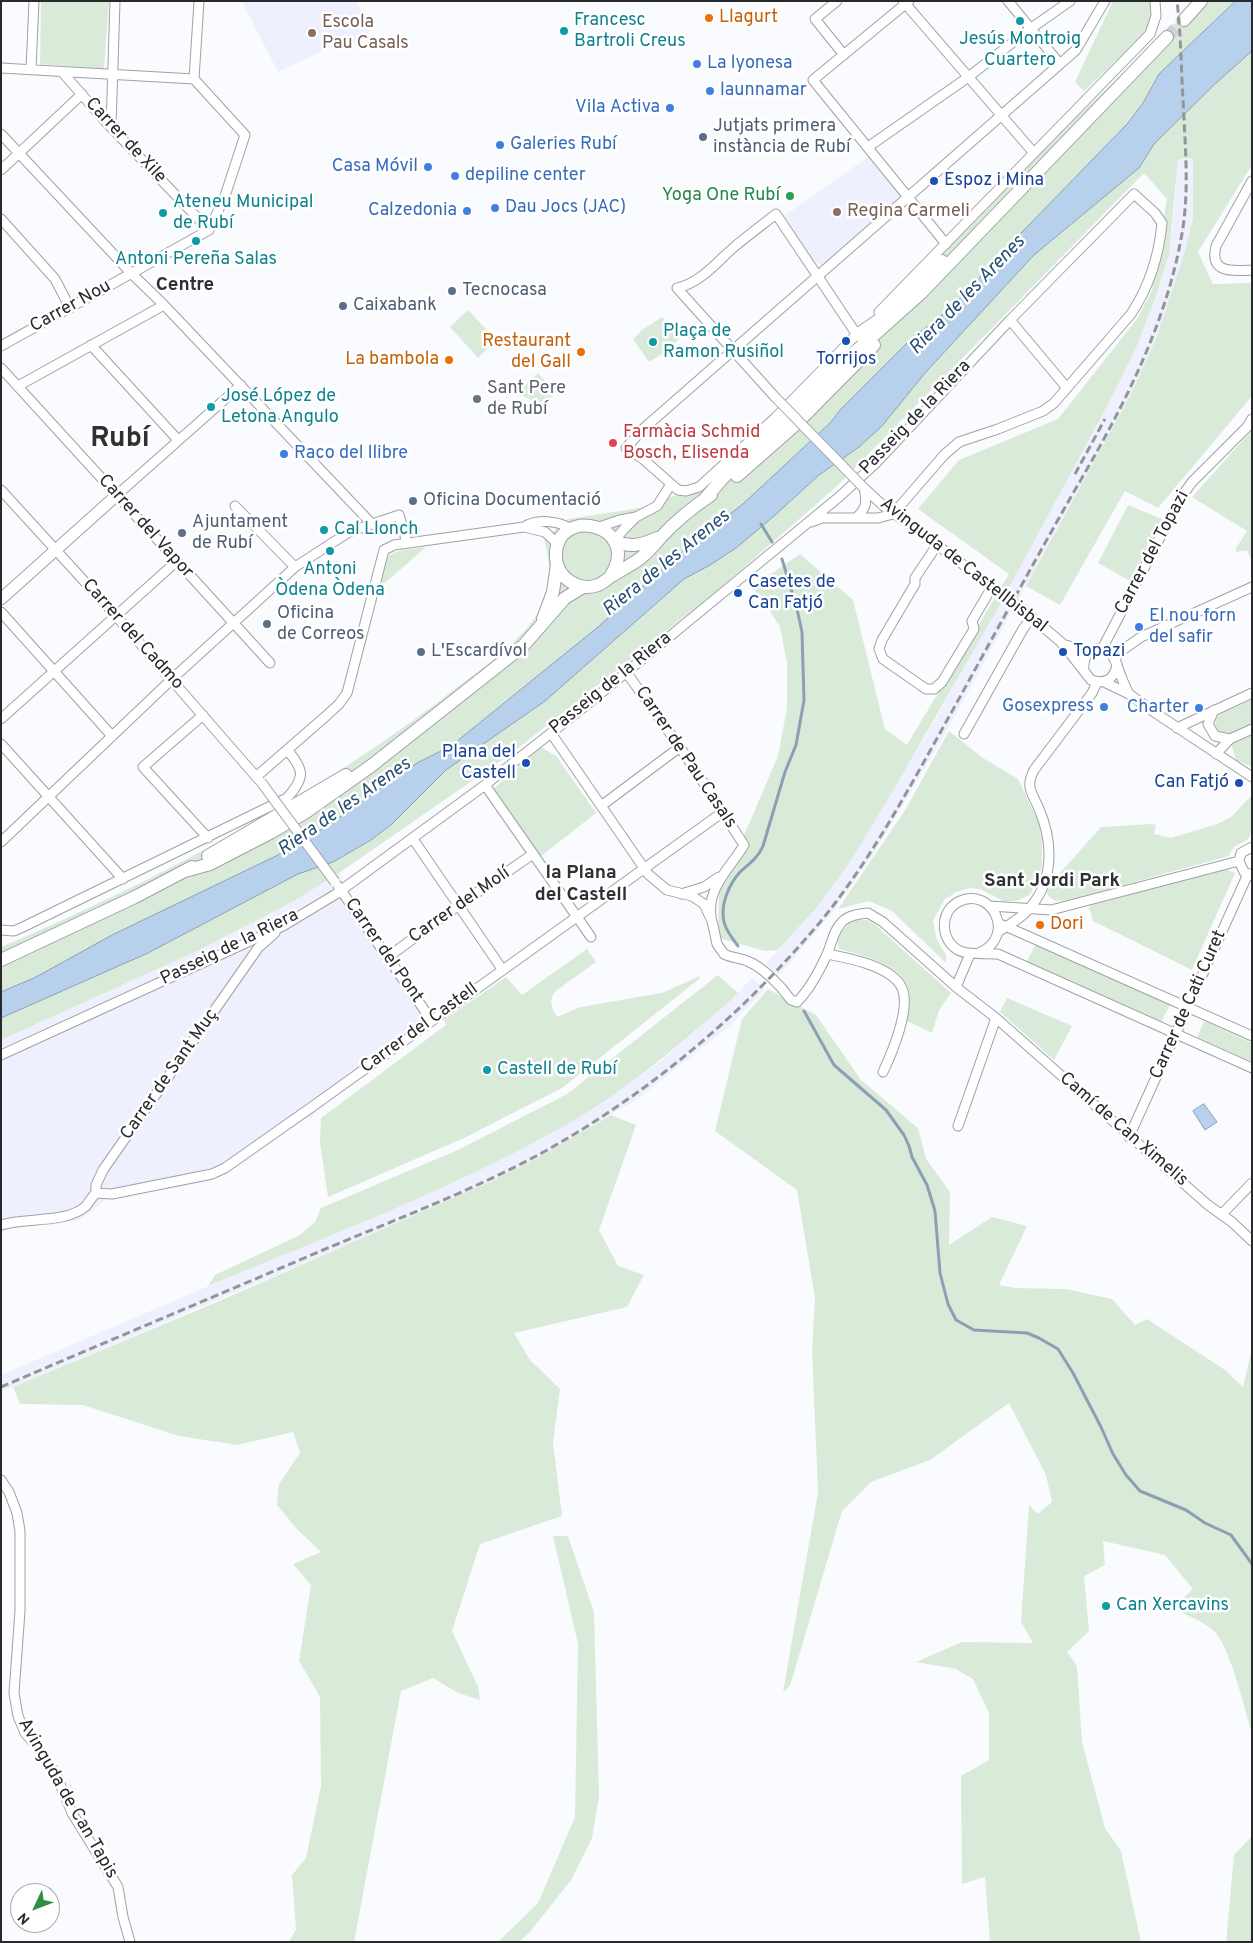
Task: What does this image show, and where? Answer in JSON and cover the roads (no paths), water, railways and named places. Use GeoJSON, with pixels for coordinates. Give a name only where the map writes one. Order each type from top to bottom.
{"type":"FeatureCollection","features":[{"type":"Feature","properties":{"kind":"main road"},"geometry":{"type":"LineString","coordinates":[[1184,20],[1201,1]]}},
{"type":"Feature","properties":{"kind":"main road"},"geometry":{"type":"LineString","coordinates":[[1,960],[185,872],[210,864],[231,854],[299,816],[371,766],[502,663],[539,628],[565,598],[584,587],[597,586],[643,556],[662,536],[704,500],[819,385],[921,293],[1167,37]]}},
{"type":"Feature","properties":{"kind":"main road"},"geometry":{"type":"LineString","coordinates":[[857,335],[879,320],[944,260],[976,235]]}},
{"type":"Feature","properties":{"kind":"main road"},"geometry":{"type":"LineString","coordinates":[[584,587],[567,580],[557,564],[558,544],[571,529],[584,525],[599,527],[608,533],[618,551],[618,561],[610,577]]}},
{"type":"Feature","properties":{"kind":"main road"},"geometry":{"type":"LineString","coordinates":[[614,541],[623,544],[640,545],[662,536]]}},
{"type":"Feature","properties":{"kind":"main road"},"geometry":{"type":"LineString","coordinates":[[539,628],[553,592],[557,564]]}},
{"type":"Feature","properties":{"kind":"street"},"geometry":{"type":"LineString","coordinates":[[31,70],[34,1]]}},
{"type":"Feature","properties":{"kind":"street"},"geometry":{"type":"LineString","coordinates":[[111,127],[115,1]]}},
{"type":"Feature","properties":{"kind":"street"},"geometry":{"type":"LineString","coordinates":[[194,80],[197,57],[199,1]]}},
{"type":"Feature","properties":{"kind":"street"},"geometry":{"type":"LineString","coordinates":[[837,1],[815,19],[844,55]]}},
{"type":"Feature","properties":{"kind":"street"},"geometry":{"type":"LineString","coordinates":[[1008,1],[1060,64]]}},
{"type":"Feature","properties":{"kind":"street"},"geometry":{"type":"LineString","coordinates":[[868,148],[968,78],[1030,29],[1070,1]]}},
{"type":"Feature","properties":{"kind":"street"},"geometry":{"type":"LineString","coordinates":[[1105,1],[1076,50],[643,429],[626,448],[644,459],[678,490],[686,491],[699,487],[776,417],[1150,34],[1156,16],[1155,1]]}},
{"type":"Feature","properties":{"kind":"street"},"geometry":{"type":"LineString","coordinates":[[946,244],[813,80],[906,2],[1001,117],[1033,152]]}},
{"type":"Feature","properties":{"kind":"street"},"geometry":{"type":"LineString","coordinates":[[1,68],[194,80],[245,134],[224,196],[209,230]]}},
{"type":"Feature","properties":{"kind":"street","name":"Carrer de Xile"},"geometry":{"type":"LineString","coordinates":[[63,72],[111,127],[209,230]]}},
{"type":"Feature","properties":{"kind":"street"},"geometry":{"type":"LineString","coordinates":[[1,170],[82,94]]}},
{"type":"Feature","properties":{"kind":"street"},"geometry":{"type":"LineString","coordinates":[[1,134],[132,274],[241,385],[372,524]]}},
{"type":"Feature","properties":{"kind":"street"},"geometry":{"type":"LineString","coordinates":[[1252,181],[1216,246],[1214,258],[1225,270],[1252,270]]}},
{"type":"Feature","properties":{"kind":"street","name":"Passeig de la Riera"},"geometry":{"type":"LineString","coordinates":[[1,1054],[283,926],[340,890],[413,839],[485,785],[839,497],[876,463],[1010,320],[1134,194],[1155,213],[1162,223],[1157,258],[1152,273],[1140,301],[1131,314],[1067,388]]}},
{"type":"Feature","properties":{"kind":"street","name":"Avinguda de Castellbisbal"},"geometry":{"type":"LineString","coordinates":[[817,277],[776,214],[700,277],[685,286],[677,288],[775,397],[864,488],[893,514],[1028,614],[1062,644],[1084,670]]}},
{"type":"Feature","properties":{"kind":"street"},"geometry":{"type":"LineString","coordinates":[[1,219],[55,279],[70,308]]}},
{"type":"Feature","properties":{"kind":"street","name":"Carrer Nou"},"geometry":{"type":"LineString","coordinates":[[1,346],[209,230]]}},
{"type":"Feature","properties":{"kind":"street"},"geometry":{"type":"LineString","coordinates":[[817,277],[857,335]]}},
{"type":"Feature","properties":{"kind":"street"},"geometry":{"type":"LineString","coordinates":[[18,386],[164,305]]}},
{"type":"Feature","properties":{"kind":"street"},"geometry":{"type":"LineString","coordinates":[[806,524],[822,518],[878,518],[893,514],[944,455],[959,442],[1043,411],[1054,403],[1067,388],[1010,320]]}},
{"type":"Feature","properties":{"kind":"street"},"geometry":{"type":"LineString","coordinates":[[91,345],[178,440]]}},
{"type":"Feature","properties":{"kind":"street","name":"Carrer del Vapor"},"geometry":{"type":"LineString","coordinates":[[1,368],[270,663]]}},
{"type":"Feature","properties":{"kind":"street"},"geometry":{"type":"LineString","coordinates":[[1,600],[241,385]]}},
{"type":"Feature","properties":{"kind":"street","name":"Carrer del Topazi"},"geometry":{"type":"LineString","coordinates":[[1102,649],[1180,499],[1192,482],[1247,427],[1252,419]]}},
{"type":"Feature","properties":{"kind":"street"},"geometry":{"type":"LineString","coordinates":[[599,527],[636,517],[657,506],[671,484]]}},
{"type":"Feature","properties":{"kind":"street"},"geometry":{"type":"LineString","coordinates":[[856,518],[864,511],[867,502],[864,488]]}},
{"type":"Feature","properties":{"kind":"street","name":"Carrer del Cadmo"},"geometry":{"type":"LineString","coordinates":[[1,490],[116,616],[259,779]]}},
{"type":"Feature","properties":{"kind":"street"},"geometry":{"type":"LineString","coordinates":[[235,506],[295,567]]}},
{"type":"Feature","properties":{"kind":"street"},"geometry":{"type":"LineString","coordinates":[[1,842],[172,679],[295,567],[349,532],[399,515],[407,543]]}},
{"type":"Feature","properties":{"kind":"street"},"geometry":{"type":"LineString","coordinates":[[614,541],[636,517]]}},
{"type":"Feature","properties":{"kind":"street"},"geometry":{"type":"LineString","coordinates":[[524,527],[529,524],[549,522],[571,529]]}},
{"type":"Feature","properties":{"kind":"street"},"geometry":{"type":"LineString","coordinates":[[259,779],[287,750],[333,710],[346,693],[384,550],[394,545],[524,527],[545,532],[558,544]]}},
{"type":"Feature","properties":{"kind":"street"},"geometry":{"type":"LineString","coordinates":[[937,545],[915,578],[914,584],[882,640],[879,649],[882,659],[926,689],[934,688],[942,682],[974,629],[972,621],[996,589]]}},
{"type":"Feature","properties":{"kind":"street"},"geometry":{"type":"LineString","coordinates":[[1,719],[177,561]]}},
{"type":"Feature","properties":{"kind":"street"},"geometry":{"type":"LineString","coordinates":[[956,987],[974,953],[991,945],[1001,928],[1029,909],[1040,894],[1048,874],[1050,853],[1039,810],[1030,792],[1029,780],[1034,770],[1100,682],[1114,675],[1116,662],[1121,651],[1141,637],[1252,587]]}},
{"type":"Feature","properties":{"kind":"street"},"geometry":{"type":"LineString","coordinates":[[1,612],[112,736]]}},
{"type":"Feature","properties":{"kind":"street"},"geometry":{"type":"LineString","coordinates":[[964,734],[1023,629],[1028,614]]}},
{"type":"Feature","properties":{"kind":"street"},"geometry":{"type":"LineString","coordinates":[[1062,644],[1090,652],[1102,649],[1110,652],[1130,694]]}},
{"type":"Feature","properties":{"kind":"street"},"geometry":{"type":"LineString","coordinates":[[1090,652],[1083,661],[1086,675],[1130,694],[1251,777]]}},
{"type":"Feature","properties":{"kind":"street","name":"Carrer de Pau Casals"},"geometry":{"type":"LineString","coordinates":[[626,672],[680,747],[744,845],[723,874]]}},
{"type":"Feature","properties":{"kind":"street"},"geometry":{"type":"LineString","coordinates":[[1177,728],[1252,693]]}},
{"type":"Feature","properties":{"kind":"street"},"geometry":{"type":"LineString","coordinates":[[1214,710],[1208,724],[1215,736],[1230,739]]}},
{"type":"Feature","properties":{"kind":"street"},"geometry":{"type":"LineString","coordinates":[[203,715],[143,767],[208,838]]}},
{"type":"Feature","properties":{"kind":"street"},"geometry":{"type":"LineString","coordinates":[[1216,754],[1230,739],[1252,729]]}},
{"type":"Feature","properties":{"kind":"street"},"geometry":{"type":"LineString","coordinates":[[551,733],[656,883],[667,890],[698,899],[704,904],[712,921]]}},
{"type":"Feature","properties":{"kind":"street"},"geometry":{"type":"LineString","coordinates":[[1,744],[123,879]]}},
{"type":"Feature","properties":{"kind":"street"},"geometry":{"type":"LineString","coordinates":[[601,806],[680,747]]}},
{"type":"Feature","properties":{"kind":"street"},"geometry":{"type":"LineString","coordinates":[[1,930],[14,931],[24,927],[287,798],[298,786],[301,771],[296,760],[287,750]]}},
{"type":"Feature","properties":{"kind":"street","name":"Carrer del Pont"},"geometry":{"type":"LineString","coordinates":[[259,779],[432,1020]]}},
{"type":"Feature","properties":{"kind":"street"},"geometry":{"type":"LineString","coordinates":[[485,785],[591,937]]}},
{"type":"Feature","properties":{"kind":"street","name":"Carrer del Castell"},"geometry":{"type":"LineString","coordinates":[[96,1193],[112,1194],[219,1172],[723,812]]}},
{"type":"Feature","properties":{"kind":"street"},"geometry":{"type":"LineString","coordinates":[[413,839],[502,969]]}},
{"type":"Feature","properties":{"kind":"street"},"geometry":{"type":"LineString","coordinates":[[1250,874],[1242,869],[1239,861],[1241,853],[1252,847]]}},
{"type":"Feature","properties":{"kind":"street","name":"Carrer del Molí"},"geometry":{"type":"LineString","coordinates":[[388,957],[533,854]]}},
{"type":"Feature","properties":{"kind":"street"},"geometry":{"type":"LineString","coordinates":[[990,906],[1051,910],[1239,861]]}},
{"type":"Feature","properties":{"kind":"street"},"geometry":{"type":"LineString","coordinates":[[679,894],[704,887],[723,874]]}},
{"type":"Feature","properties":{"kind":"street"},"geometry":{"type":"LineString","coordinates":[[712,921],[710,910],[712,897],[723,874]]}},
{"type":"Feature","properties":{"kind":"street","name":"Carrer de Cati Curet"},"geometry":{"type":"LineString","coordinates":[[1130,1137],[1187,1008],[1250,874]]}},
{"type":"Feature","properties":{"kind":"street"},"geometry":{"type":"LineString","coordinates":[[1040,894],[1042,904],[1051,910]]}},
{"type":"Feature","properties":{"kind":"street"},"geometry":{"type":"LineString","coordinates":[[1252,1036],[1001,928],[994,911],[983,901],[966,899],[957,902],[946,915],[944,932],[953,947],[974,953],[998,954],[1252,1068]]}},
{"type":"Feature","properties":{"kind":"street","name":"Camí de Can Ximelis"},"geometry":{"type":"LineString","coordinates":[[712,921],[717,944],[724,954],[747,961],[760,969],[790,1000],[797,1002],[808,989],[827,954],[836,929],[843,921],[854,915],[868,913],[883,922],[956,987],[996,1018],[1208,1205],[1222,1214],[1252,1241]]}},
{"type":"Feature","properties":{"kind":"street","name":"Carrer de Sant Muç"},"geometry":{"type":"LineString","coordinates":[[96,1193],[96,1185],[103,1170],[250,959],[258,948],[283,926]]}},
{"type":"Feature","properties":{"kind":"street"},"geometry":{"type":"LineString","coordinates":[[233,948],[243,947],[249,951],[250,959]]}},
{"type":"Feature","properties":{"kind":"street"},"geometry":{"type":"LineString","coordinates":[[827,954],[878,968],[894,979],[902,988],[904,1002],[898,1035],[884,1072]]}},
{"type":"Feature","properties":{"kind":"street"},"geometry":{"type":"LineString","coordinates":[[958,1126],[996,1018]]}},
{"type":"Feature","properties":{"kind":"street"},"geometry":{"type":"LineString","coordinates":[[1222,1214],[1252,1183]]}},
{"type":"Feature","properties":{"kind":"street"},"geometry":{"type":"LineString","coordinates":[[1,1225],[54,1218],[75,1212],[86,1206],[96,1193]]}},
{"type":"Feature","properties":{"kind":"street","name":"Avinguda de Can Tapis"},"geometry":{"type":"LineString","coordinates":[[1,1480],[9,1492],[17,1513],[20,1531],[20,1611],[14,1693],[18,1716],[25,1733],[39,1749],[56,1774],[72,1813],[118,1887],[123,1918],[130,1942]]}},
{"type":"Feature","properties":{"kind":"water","name":"Riera de les Arenes"},"geometry":{"type":"Polygon","coordinates":[[[1236,1],[1252,1],[1252,51],[1215,84],[1154,144],[1139,168],[1034,255],[925,373],[882,426],[859,447],[819,475],[736,548],[684,579],[545,701],[446,770],[392,824],[371,840],[333,862],[298,874],[148,953],[1,1018],[1,992],[36,977],[112,935],[278,855],[327,826],[417,763],[451,746],[598,627],[672,560],[744,503],[831,422],[840,410],[910,340],[942,315],[970,289],[991,264],[1128,123],[1143,103],[1159,74],[1236,1]]]}},
{"type":"Feature","properties":{"kind":"water"},"geometry":{"type":"Polygon","coordinates":[[[1204,1104],[1217,1122],[1205,1130],[1193,1111],[1204,1104]]]}},
{"type":"Feature","properties":{"kind":"waterway"},"geometry":{"type":"LineString","coordinates":[[761,524],[772,542]]}},
{"type":"Feature","properties":{"kind":"waterway"},"geometry":{"type":"LineString","coordinates":[[738,946],[725,925],[723,915],[724,902],[736,877],[756,857],[763,846],[785,772],[796,745],[804,700],[802,632],[782,559]]}},
{"type":"Feature","properties":{"kind":"waterway"},"geometry":{"type":"LineString","coordinates":[[804,1011],[834,1065],[886,1110],[904,1135],[912,1157],[927,1185],[935,1211],[940,1273],[948,1304],[956,1320],[974,1330],[1027,1333],[1058,1349],[1073,1373],[1113,1454],[1126,1475],[1140,1491],[1186,1510],[1205,1523],[1231,1535],[1252,1564]]}},
{"type":"Feature","properties":{"kind":"tunnel"},"geometry":{"type":"LineString","coordinates":[[1167,37],[1184,20]]}},
{"type":"Feature","properties":{"kind":"railway"},"geometry":{"type":"LineString","coordinates":[[1,1387],[438,1202],[522,1164],[549,1149],[625,1101],[695,1047],[761,987],[821,921],[872,850],[916,775],[1123,403],[1151,339],[1173,273],[1184,222],[1186,152],[1177,1]]}},
{"type":"Feature","properties":{"kind":"railway"},"geometry":{"type":"LineString","coordinates":[[1075,474],[1105,419]]}},
{"type":"Feature","properties":{"kind":"place","name":"Llagurt"},"geometry":{"type":"Point","coordinates":[709,18]}},
{"type":"Feature","properties":{"kind":"place","name":"Jesús Montroig Cuartero"},"geometry":{"type":"Point","coordinates":[1020,21]}},
{"type":"Feature","properties":{"kind":"place","name":"Francesc Bartroli Creus"},"geometry":{"type":"Point","coordinates":[564,31]}},
{"type":"Feature","properties":{"kind":"place","name":"Escola Pau Casals"},"geometry":{"type":"Point","coordinates":[312,33]}},
{"type":"Feature","properties":{"kind":"place","name":"La lyonesa"},"geometry":{"type":"Point","coordinates":[697,64]}},
{"type":"Feature","properties":{"kind":"place","name":"launnamar"},"geometry":{"type":"Point","coordinates":[710,91]}},
{"type":"Feature","properties":{"kind":"place","name":"Vila Activa"},"geometry":{"type":"Point","coordinates":[670,108]}},
{"type":"Feature","properties":{"kind":"place","name":"Jutjats primera instància de Rubí"},"geometry":{"type":"Point","coordinates":[703,137]}},
{"type":"Feature","properties":{"kind":"place","name":"Galeries Rubí"},"geometry":{"type":"Point","coordinates":[500,145]}},
{"type":"Feature","properties":{"kind":"place","name":"Casa Móvil"},"geometry":{"type":"Point","coordinates":[428,167]}},
{"type":"Feature","properties":{"kind":"place","name":"depiline center"},"geometry":{"type":"Point","coordinates":[455,176]}},
{"type":"Feature","properties":{"kind":"place","name":"Espoz i Mina"},"geometry":{"type":"Point","coordinates":[934,181]}},
{"type":"Feature","properties":{"kind":"place","name":"Yoga One Rubí"},"geometry":{"type":"Point","coordinates":[790,196]}},
{"type":"Feature","properties":{"kind":"place","name":"Dau Jocs (JAC)"},"geometry":{"type":"Point","coordinates":[495,208]}},
{"type":"Feature","properties":{"kind":"place","name":"Calzedonia"},"geometry":{"type":"Point","coordinates":[467,211]}},
{"type":"Feature","properties":{"kind":"place","name":"Regina Carmeli"},"geometry":{"type":"Point","coordinates":[837,212]}},
{"type":"Feature","properties":{"kind":"place","name":"Ateneu Municipal de Rubí"},"geometry":{"type":"Point","coordinates":[163,213]}},
{"type":"Feature","properties":{"kind":"place","name":"Antoni Pereña Salas"},"geometry":{"type":"Point","coordinates":[196,241]}},
{"type":"Feature","properties":{"kind":"place","name":"Tecnocasa"},"geometry":{"type":"Point","coordinates":[452,291]}},
{"type":"Feature","properties":{"kind":"place","name":"Caixabank"},"geometry":{"type":"Point","coordinates":[343,306]}},
{"type":"Feature","properties":{"kind":"place","name":"Torrijos"},"geometry":{"type":"Point","coordinates":[846,341]}},
{"type":"Feature","properties":{"kind":"place","name":"Plaça de Ramon Rusiñol"},"geometry":{"type":"Point","coordinates":[653,342]}},
{"type":"Feature","properties":{"kind":"place","name":"Restaurant del Gall"},"geometry":{"type":"Point","coordinates":[581,352]}},
{"type":"Feature","properties":{"kind":"place","name":"La bambola"},"geometry":{"type":"Point","coordinates":[449,360]}},
{"type":"Feature","properties":{"kind":"place","name":"Sant Pere de Rubí"},"geometry":{"type":"Point","coordinates":[477,399]}},
{"type":"Feature","properties":{"kind":"place","name":"José López de Letona Angulo"},"geometry":{"type":"Point","coordinates":[211,407]}},
{"type":"Feature","properties":{"kind":"place","name":"Farmàcia Schmid Bosch, Elisenda"},"geometry":{"type":"Point","coordinates":[613,443]}},
{"type":"Feature","properties":{"kind":"place","name":"Raco del llibre"},"geometry":{"type":"Point","coordinates":[284,454]}},
{"type":"Feature","properties":{"kind":"place","name":"Oficina Documentació"},"geometry":{"type":"Point","coordinates":[413,501]}},
{"type":"Feature","properties":{"kind":"place","name":"Cal Llonch"},"geometry":{"type":"Point","coordinates":[324,530]}},
{"type":"Feature","properties":{"kind":"place","name":"Ajuntament de Rubí"},"geometry":{"type":"Point","coordinates":[182,533]}},
{"type":"Feature","properties":{"kind":"place","name":"Antoni Òdena Òdena"},"geometry":{"type":"Point","coordinates":[330,551]}},
{"type":"Feature","properties":{"kind":"place","name":"Casetes de Can Fatjó"},"geometry":{"type":"Point","coordinates":[738,593]}},
{"type":"Feature","properties":{"kind":"place","name":"Oficina de Correos"},"geometry":{"type":"Point","coordinates":[267,624]}},
{"type":"Feature","properties":{"kind":"place","name":"El nou forn del safir"},"geometry":{"type":"Point","coordinates":[1139,627]}},
{"type":"Feature","properties":{"kind":"place","name":"L'Escardívol"},"geometry":{"type":"Point","coordinates":[421,652]}},
{"type":"Feature","properties":{"kind":"place","name":"Topazi"},"geometry":{"type":"Point","coordinates":[1063,652]}},
{"type":"Feature","properties":{"kind":"place","name":"Gosexpress"},"geometry":{"type":"Point","coordinates":[1104,707]}},
{"type":"Feature","properties":{"kind":"place","name":"Charter"},"geometry":{"type":"Point","coordinates":[1199,708]}},
{"type":"Feature","properties":{"kind":"place","name":"Plana del Castell"},"geometry":{"type":"Point","coordinates":[526,763]}},
{"type":"Feature","properties":{"kind":"place","name":"Can Fatjó"},"geometry":{"type":"Point","coordinates":[1239,783]}},
{"type":"Feature","properties":{"kind":"place","name":"Dori"},"geometry":{"type":"Point","coordinates":[1040,925]}},
{"type":"Feature","properties":{"kind":"place","name":"Castell de Rubí"},"geometry":{"type":"Point","coordinates":[487,1070]}},
{"type":"Feature","properties":{"kind":"place","name":"Can Xercavins"},"geometry":{"type":"Point","coordinates":[1106,1606]}},
{"type":"Feature","properties":{"kind":"district","name":"Centre"},"geometry":{"type":"Point","coordinates":[185,286]}},
{"type":"Feature","properties":{"kind":"district","name":"Rubí"},"geometry":{"type":"Point","coordinates":[120,440]}},
{"type":"Feature","properties":{"kind":"district","name":"Sant Jordi Park"},"geometry":{"type":"Point","coordinates":[1052,882]}},
{"type":"Feature","properties":{"kind":"district","name":"la Plana del Castell"},"geometry":{"type":"Point","coordinates":[581,885]}}]}
